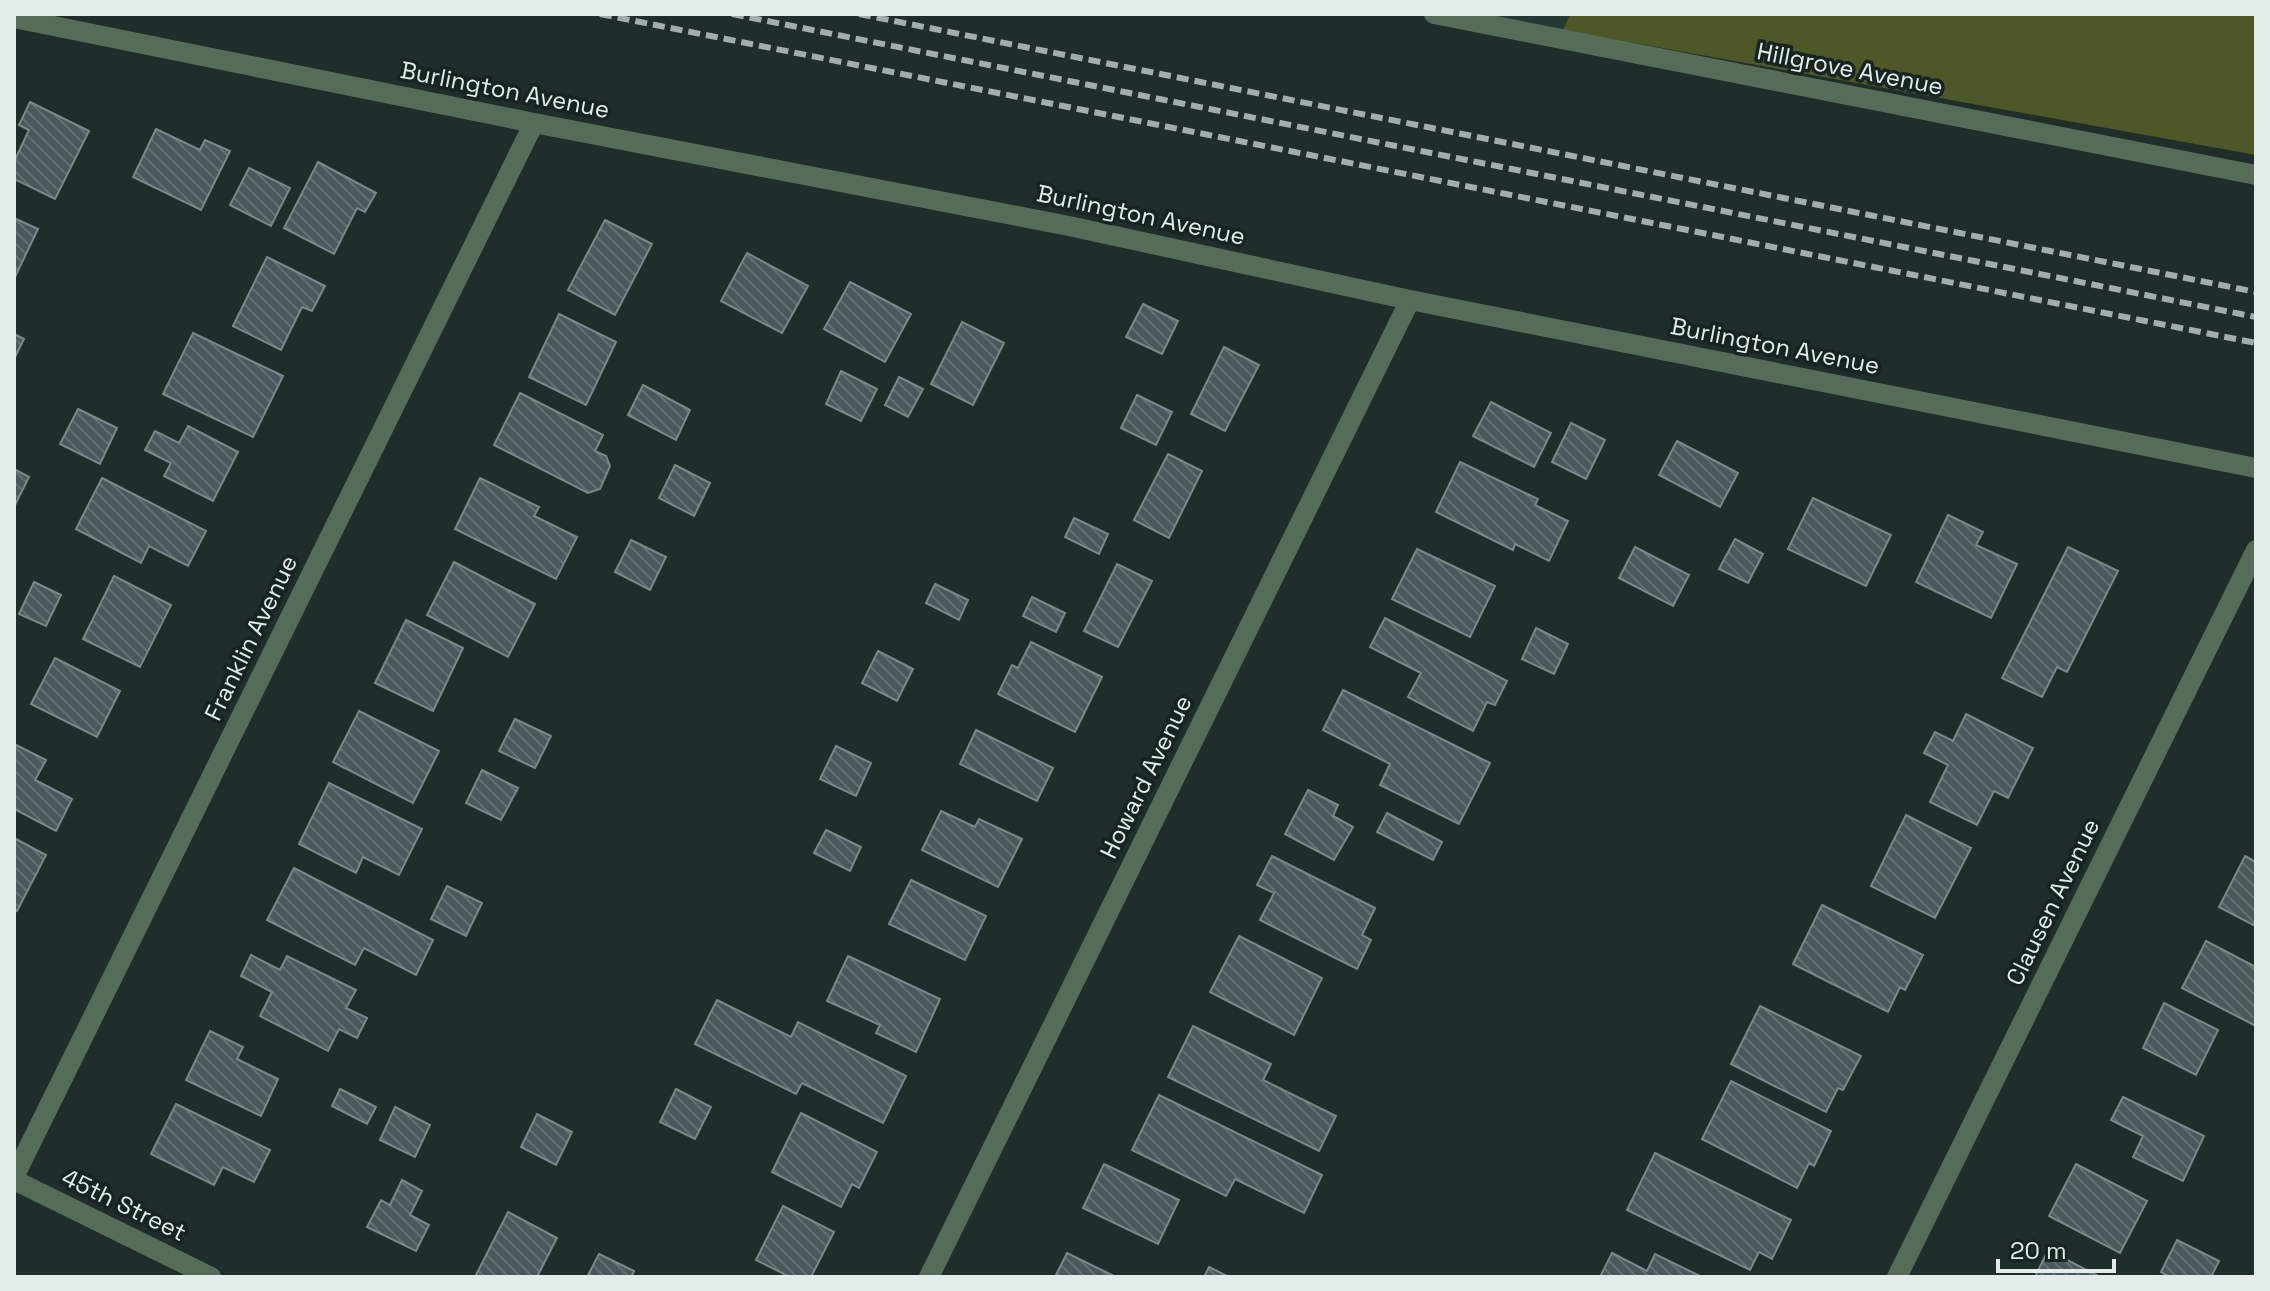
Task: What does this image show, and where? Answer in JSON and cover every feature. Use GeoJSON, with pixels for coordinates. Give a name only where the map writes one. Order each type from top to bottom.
{"type":"FeatureCollection","features":[{"type":"Feature","properties":{"kind":"street","name":"Hillgrove Avenue"},"geometry":{"type":"LineString","coordinates":[[1434,14],[2256,175]]}},
{"type":"Feature","properties":{"kind":"street","name":"Burlington Avenue"},"geometry":{"type":"LineString","coordinates":[[14,18],[534,123],[1069,226],[1410,300],[2256,468]]}},
{"type":"Feature","properties":{"kind":"street","name":"Franklin Avenue"},"geometry":{"type":"LineString","coordinates":[[14,1179],[534,123]]}},
{"type":"Feature","properties":{"kind":"street","name":"Howard Avenue"},"geometry":{"type":"LineString","coordinates":[[929,1277],[1410,300]]}},
{"type":"Feature","properties":{"kind":"street","name":"Clausen Avenue"},"geometry":{"type":"LineString","coordinates":[[1897,1277],[2256,550]]}},
{"type":"Feature","properties":{"kind":"street","name":"45th Street"},"geometry":{"type":"LineString","coordinates":[[14,1179],[211,1277]]}},
{"type":"Feature","properties":{"kind":"shaded area"},"geometry":{"type":"Polygon","coordinates":[[[1486,14],[1570,14],[1563,29],[1486,14]]]}},
{"type":"Feature","properties":{"kind":"green space"},"geometry":{"type":"Polygon","coordinates":[[[1570,14],[2256,14],[2256,155],[1563,30],[1570,14]]]}},
{"type":"Feature","properties":{"kind":"building"},"geometry":{"type":"Polygon","coordinates":[[[30,102],[89,131],[55,199],[14,179],[14,162],[29,130],[19,125],[30,102]]]}},
{"type":"Feature","properties":{"kind":"building"},"geometry":{"type":"Polygon","coordinates":[[[156,129],[200,150],[205,140],[230,151],[201,210],[133,177],[156,129]]]}},
{"type":"Feature","properties":{"kind":"building"},"geometry":{"type":"Polygon","coordinates":[[[318,162],[376,193],[365,212],[357,208],[334,254],[284,228],[318,162]]]}},
{"type":"Feature","properties":{"kind":"building"},"geometry":{"type":"Polygon","coordinates":[[[249,168],[290,188],[271,226],[230,205],[249,168]]]}},
{"type":"Feature","properties":{"kind":"building"},"geometry":{"type":"Polygon","coordinates":[[[14,218],[38,229],[14,279],[14,218]]]}},
{"type":"Feature","properties":{"kind":"building"},"geometry":{"type":"Polygon","coordinates":[[[605,220],[652,244],[615,315],[568,290],[605,220]]]}},
{"type":"Feature","properties":{"kind":"building"},"geometry":{"type":"Polygon","coordinates":[[[747,253],[808,286],[782,333],[721,301],[747,253]]]}},
{"type":"Feature","properties":{"kind":"building"},"geometry":{"type":"Polygon","coordinates":[[[267,257],[325,286],[312,311],[302,307],[281,350],[233,326],[267,257]]]}},
{"type":"Feature","properties":{"kind":"building"},"geometry":{"type":"Polygon","coordinates":[[[850,282],[911,314],[885,362],[824,329],[850,282]]]}},
{"type":"Feature","properties":{"kind":"building"},"geometry":{"type":"Polygon","coordinates":[[[1143,304],[1178,321],[1162,354],[1126,337],[1143,304]]]}},
{"type":"Feature","properties":{"kind":"building"},"geometry":{"type":"Polygon","coordinates":[[[559,314],[616,342],[586,405],[529,377],[559,314]]]}},
{"type":"Feature","properties":{"kind":"building"},"geometry":{"type":"Polygon","coordinates":[[[962,322],[1004,343],[973,405],[931,384],[962,322]]]}},
{"type":"Feature","properties":{"kind":"building"},"geometry":{"type":"Polygon","coordinates":[[[193,333],[283,376],[253,437],[163,394],[193,333]]]}},
{"type":"Feature","properties":{"kind":"building"},"geometry":{"type":"Polygon","coordinates":[[[14,334],[24,339],[14,359],[14,334]]]}},
{"type":"Feature","properties":{"kind":"building"},"geometry":{"type":"Polygon","coordinates":[[[1224,347],[1259,365],[1225,431],[1191,414],[1224,347]]]}},
{"type":"Feature","properties":{"kind":"building"},"geometry":{"type":"Polygon","coordinates":[[[841,371],[877,389],[861,421],[826,404],[841,371]]]}},
{"type":"Feature","properties":{"kind":"building"},"geometry":{"type":"Polygon","coordinates":[[[899,377],[923,389],[908,417],[885,405],[899,377]]]}},
{"type":"Feature","properties":{"kind":"building"},"geometry":{"type":"Polygon","coordinates":[[[643,385],[690,410],[676,440],[628,415],[643,385]]]}},
{"type":"Feature","properties":{"kind":"building"},"geometry":{"type":"Polygon","coordinates":[[[520,393],[603,435],[595,451],[606,456],[610,466],[600,489],[588,493],[494,445],[520,393]]]}},
{"type":"Feature","properties":{"kind":"building"},"geometry":{"type":"Polygon","coordinates":[[[1137,395],[1172,412],[1156,445],[1121,428],[1137,395]]]}},
{"type":"Feature","properties":{"kind":"building"},"geometry":{"type":"Polygon","coordinates":[[[1491,402],[1551,433],[1534,467],[1473,436],[1491,402]]]}},
{"type":"Feature","properties":{"kind":"building"},"geometry":{"type":"Polygon","coordinates":[[[78,409],[117,428],[100,464],[60,444],[78,409]]]}},
{"type":"Feature","properties":{"kind":"building"},"geometry":{"type":"Polygon","coordinates":[[[1571,423],[1605,440],[1586,479],[1552,462],[1571,423]]]}},
{"type":"Feature","properties":{"kind":"building"},"geometry":{"type":"Polygon","coordinates":[[[188,426],[238,452],[213,501],[164,476],[171,463],[145,450],[155,431],[179,443],[188,426]]]}},
{"type":"Feature","properties":{"kind":"building"},"geometry":{"type":"Polygon","coordinates":[[[1677,441],[1738,473],[1720,507],[1659,475],[1677,441]]]}},
{"type":"Feature","properties":{"kind":"building"},"geometry":{"type":"Polygon","coordinates":[[[1168,454],[1202,471],[1169,538],[1134,520],[1168,454]]]}},
{"type":"Feature","properties":{"kind":"building"},"geometry":{"type":"Polygon","coordinates":[[[1460,462],[1538,499],[1535,505],[1568,521],[1549,561],[1515,544],[1513,550],[1436,512],[1460,462]]]}},
{"type":"Feature","properties":{"kind":"building"},"geometry":{"type":"Polygon","coordinates":[[[675,465],[710,483],[694,516],[659,498],[675,465]]]}},
{"type":"Feature","properties":{"kind":"building"},"geometry":{"type":"Polygon","coordinates":[[[14,469],[29,477],[14,507],[14,469]]]}},
{"type":"Feature","properties":{"kind":"building"},"geometry":{"type":"Polygon","coordinates":[[[102,478],[206,531],[188,566],[149,546],[141,563],[76,529],[102,478]]]}},
{"type":"Feature","properties":{"kind":"building"},"geometry":{"type":"Polygon","coordinates":[[[480,478],[539,507],[534,516],[577,537],[556,579],[455,529],[480,478]]]}},
{"type":"Feature","properties":{"kind":"building"},"geometry":{"type":"Polygon","coordinates":[[[1813,498],[1891,535],[1866,586],[1788,549],[1813,498]]]}},
{"type":"Feature","properties":{"kind":"building"},"geometry":{"type":"Polygon","coordinates":[[[1948,515],[1983,532],[1976,545],[2017,564],[1991,618],[1916,582],[1948,515]]]}},
{"type":"Feature","properties":{"kind":"building"},"geometry":{"type":"Polygon","coordinates":[[[1074,518],[1108,534],[1099,554],[1065,537],[1074,518]]]}},
{"type":"Feature","properties":{"kind":"building"},"geometry":{"type":"Polygon","coordinates":[[[1735,539],[1763,554],[1748,583],[1719,569],[1735,539]]]}},
{"type":"Feature","properties":{"kind":"building"},"geometry":{"type":"Polygon","coordinates":[[[631,540],[666,557],[650,590],[615,572],[631,540]]]}},
{"type":"Feature","properties":{"kind":"building"},"geometry":{"type":"Polygon","coordinates":[[[1635,547],[1689,575],[1673,606],[1619,578],[1635,547]]]}},
{"type":"Feature","properties":{"kind":"building"},"geometry":{"type":"Polygon","coordinates":[[[2068,547],[2118,571],[2067,672],[2057,667],[2042,697],[2002,678],[2068,547]]]}},
{"type":"Feature","properties":{"kind":"building"},"geometry":{"type":"Polygon","coordinates":[[[1417,549],[1495,586],[1470,637],[1392,599],[1417,549]]]}},
{"type":"Feature","properties":{"kind":"building"},"geometry":{"type":"Polygon","coordinates":[[[454,562],[535,604],[508,657],[427,615],[454,562]]]}},
{"type":"Feature","properties":{"kind":"building"},"geometry":{"type":"Polygon","coordinates":[[[1117,564],[1152,581],[1118,647],[1084,631],[1117,564]]]}},
{"type":"Feature","properties":{"kind":"building"},"geometry":{"type":"Polygon","coordinates":[[[114,576],[171,605],[140,667],[83,639],[114,576]]]}},
{"type":"Feature","properties":{"kind":"building"},"geometry":{"type":"Polygon","coordinates":[[[34,582],[61,595],[46,626],[19,614],[34,582]]]}},
{"type":"Feature","properties":{"kind":"building"},"geometry":{"type":"Polygon","coordinates":[[[935,584],[968,600],[959,620],[926,603],[935,584]]]}},
{"type":"Feature","properties":{"kind":"building"},"geometry":{"type":"Polygon","coordinates":[[[1032,597],[1065,613],[1056,632],[1023,616],[1032,597]]]}},
{"type":"Feature","properties":{"kind":"building"},"geometry":{"type":"Polygon","coordinates":[[[1385,618],[1507,681],[1495,705],[1487,702],[1473,731],[1408,697],[1421,673],[1370,647],[1385,618]]]}},
{"type":"Feature","properties":{"kind":"building"},"geometry":{"type":"Polygon","coordinates":[[[406,620],[463,648],[433,711],[375,683],[406,620]]]}},
{"type":"Feature","properties":{"kind":"building"},"geometry":{"type":"Polygon","coordinates":[[[1536,628],[1568,644],[1554,674],[1522,659],[1536,628]]]}},
{"type":"Feature","properties":{"kind":"building"},"geometry":{"type":"Polygon","coordinates":[[[1031,642],[1102,677],[1075,732],[998,694],[1012,665],[1018,668],[1031,642]]]}},
{"type":"Feature","properties":{"kind":"building"},"geometry":{"type":"Polygon","coordinates":[[[878,651],[913,669],[897,701],[862,683],[878,651]]]}},
{"type":"Feature","properties":{"kind":"building"},"geometry":{"type":"Polygon","coordinates":[[[55,658],[120,691],[97,737],[31,704],[55,658]]]}},
{"type":"Feature","properties":{"kind":"building"},"geometry":{"type":"Polygon","coordinates":[[[1343,690],[1490,763],[1459,824],[1380,785],[1390,764],[1323,730],[1343,690]]]}},
{"type":"Feature","properties":{"kind":"building"},"geometry":{"type":"Polygon","coordinates":[[[359,711],[439,751],[413,803],[333,762],[359,711]]]}},
{"type":"Feature","properties":{"kind":"building"},"geometry":{"type":"Polygon","coordinates":[[[1966,714],[2033,748],[2008,798],[1994,791],[1977,825],[1930,802],[1948,765],[1924,753],[1935,732],[1953,741],[1966,714]]]}},
{"type":"Feature","properties":{"kind":"building"},"geometry":{"type":"Polygon","coordinates":[[[515,719],[551,736],[535,768],[499,751],[515,719]]]}},
{"type":"Feature","properties":{"kind":"building"},"geometry":{"type":"Polygon","coordinates":[[[976,730],[1053,768],[1037,801],[960,764],[976,730]]]}},
{"type":"Feature","properties":{"kind":"building"},"geometry":{"type":"Polygon","coordinates":[[[14,744],[46,760],[35,780],[72,799],[56,831],[14,809],[14,744]]]}},
{"type":"Feature","properties":{"kind":"building"},"geometry":{"type":"Polygon","coordinates":[[[836,746],[871,763],[856,796],[820,779],[836,746]]]}},
{"type":"Feature","properties":{"kind":"building"},"geometry":{"type":"Polygon","coordinates":[[[482,770],[518,788],[501,820],[466,803],[482,770]]]}},
{"type":"Feature","properties":{"kind":"building"},"geometry":{"type":"Polygon","coordinates":[[[329,783],[422,829],[399,875],[363,857],[356,873],[299,844],[329,783]]]}},
{"type":"Feature","properties":{"kind":"building"},"geometry":{"type":"Polygon","coordinates":[[[1308,790],[1338,805],[1333,816],[1353,827],[1334,860],[1285,834],[1308,790]]]}},
{"type":"Feature","properties":{"kind":"building"},"geometry":{"type":"Polygon","coordinates":[[[941,811],[975,827],[979,819],[1022,839],[998,887],[922,850],[941,811]]]}},
{"type":"Feature","properties":{"kind":"building"},"geometry":{"type":"Polygon","coordinates":[[[1387,813],[1442,842],[1433,860],[1377,832],[1387,813]]]}},
{"type":"Feature","properties":{"kind":"building"},"geometry":{"type":"Polygon","coordinates":[[[1906,815],[1971,848],[1935,918],[1871,886],[1906,815]]]}},
{"type":"Feature","properties":{"kind":"building"},"geometry":{"type":"Polygon","coordinates":[[[826,830],[861,847],[850,871],[814,853],[826,830]]]}},
{"type":"Feature","properties":{"kind":"building"},"geometry":{"type":"Polygon","coordinates":[[[14,838],[46,855],[17,911],[14,909],[14,838]]]}},
{"type":"Feature","properties":{"kind":"building"},"geometry":{"type":"Polygon","coordinates":[[[1272,856],[1375,908],[1362,935],[1371,940],[1357,969],[1260,920],[1274,893],[1257,885],[1272,856]]]}},
{"type":"Feature","properties":{"kind":"building"},"geometry":{"type":"Polygon","coordinates":[[[2245,856],[2256,862],[2256,919],[2253,925],[2219,907],[2245,856]]]}},
{"type":"Feature","properties":{"kind":"building"},"geometry":{"type":"Polygon","coordinates":[[[294,868],[433,940],[416,975],[364,948],[355,965],[267,920],[294,868]]]}},
{"type":"Feature","properties":{"kind":"building"},"geometry":{"type":"Polygon","coordinates":[[[911,880],[986,916],[965,960],[889,924],[911,880]]]}},
{"type":"Feature","properties":{"kind":"building"},"geometry":{"type":"Polygon","coordinates":[[[447,886],[482,903],[466,936],[431,919],[447,886]]]}},
{"type":"Feature","properties":{"kind":"building"},"geometry":{"type":"Polygon","coordinates":[[[1822,905],[1923,955],[1905,990],[1900,987],[1888,1012],[1793,964],[1822,905]]]}},
{"type":"Feature","properties":{"kind":"building"},"geometry":{"type":"Polygon","coordinates":[[[1239,936],[1322,978],[1294,1035],[1210,992],[1239,936]]]}},
{"type":"Feature","properties":{"kind":"building"},"geometry":{"type":"Polygon","coordinates":[[[2206,941],[2256,967],[2256,1026],[2182,988],[2206,941]]]}},
{"type":"Feature","properties":{"kind":"building"},"geometry":{"type":"Polygon","coordinates":[[[251,955],[280,970],[287,956],[356,990],[346,1008],[367,1018],[357,1038],[339,1029],[328,1051],[260,1016],[272,992],[241,976],[251,955]]]}},
{"type":"Feature","properties":{"kind":"building"},"geometry":{"type":"Polygon","coordinates":[[[848,956],[940,999],[916,1052],[876,1033],[880,1025],[827,1001],[848,956]]]}},
{"type":"Feature","properties":{"kind":"building"},"geometry":{"type":"Polygon","coordinates":[[[717,1000],[791,1037],[798,1022],[906,1076],[883,1123],[802,1083],[796,1094],[695,1044],[717,1000]]]}},
{"type":"Feature","properties":{"kind":"building"},"geometry":{"type":"Polygon","coordinates":[[[2164,1003],[2218,1030],[2196,1075],[2143,1048],[2164,1003]]]}},
{"type":"Feature","properties":{"kind":"building"},"geometry":{"type":"Polygon","coordinates":[[[1760,1006],[1861,1056],[1843,1090],[1838,1088],[1826,1112],[1731,1064],[1760,1006]]]}},
{"type":"Feature","properties":{"kind":"building"},"geometry":{"type":"Polygon","coordinates":[[[1193,1026],[1271,1064],[1263,1080],[1336,1116],[1319,1151],[1168,1077],[1193,1026]]]}},
{"type":"Feature","properties":{"kind":"building"},"geometry":{"type":"Polygon","coordinates":[[[210,1031],[243,1047],[237,1059],[278,1079],[261,1116],[186,1080],[210,1031]]]}},
{"type":"Feature","properties":{"kind":"building"},"geometry":{"type":"Polygon","coordinates":[[[1731,1081],[1831,1131],[1814,1166],[1809,1163],[1797,1188],[1702,1139],[1731,1081]]]}},
{"type":"Feature","properties":{"kind":"building"},"geometry":{"type":"Polygon","coordinates":[[[340,1089],[376,1107],[367,1124],[332,1106],[340,1089]]]}},
{"type":"Feature","properties":{"kind":"building"},"geometry":{"type":"Polygon","coordinates":[[[676,1089],[711,1107],[695,1139],[660,1122],[676,1089]]]}},
{"type":"Feature","properties":{"kind":"building"},"geometry":{"type":"Polygon","coordinates":[[[1159,1095],[1322,1175],[1304,1213],[1235,1179],[1226,1196],[1132,1150],[1159,1095]]]}},
{"type":"Feature","properties":{"kind":"building"},"geometry":{"type":"Polygon","coordinates":[[[2123,1097],[2204,1136],[2183,1181],[2133,1157],[2143,1136],[2111,1120],[2123,1097]]]}},
{"type":"Feature","properties":{"kind":"building"},"geometry":{"type":"Polygon","coordinates":[[[176,1104],[270,1150],[254,1182],[223,1167],[214,1185],[151,1154],[176,1104]]]}},
{"type":"Feature","properties":{"kind":"building"},"geometry":{"type":"Polygon","coordinates":[[[395,1107],[430,1125],[415,1157],[380,1140],[395,1107]]]}},
{"type":"Feature","properties":{"kind":"building"},"geometry":{"type":"Polygon","coordinates":[[[801,1113],[877,1152],[859,1188],[852,1184],[841,1207],[772,1172],[801,1113]]]}},
{"type":"Feature","properties":{"kind":"building"},"geometry":{"type":"Polygon","coordinates":[[[537,1114],[572,1132],[556,1165],[521,1147],[537,1114]]]}},
{"type":"Feature","properties":{"kind":"building"},"geometry":{"type":"Polygon","coordinates":[[[1655,1153],[1791,1220],[1772,1259],[1759,1252],[1750,1270],[1627,1210],[1655,1153]]]}},
{"type":"Feature","properties":{"kind":"building"},"geometry":{"type":"Polygon","coordinates":[[[1104,1164],[1179,1200],[1158,1244],[1083,1208],[1104,1164]]]}},
{"type":"Feature","properties":{"kind":"building"},"geometry":{"type":"Polygon","coordinates":[[[2076,1164],[2147,1201],[2120,1253],[2049,1216],[2076,1164]]]}},
{"type":"Feature","properties":{"kind":"building"},"geometry":{"type":"Polygon","coordinates":[[[402,1180],[422,1191],[410,1215],[429,1225],[416,1251],[367,1227],[381,1200],[390,1205],[402,1180]]]}},
{"type":"Feature","properties":{"kind":"building"},"geometry":{"type":"Polygon","coordinates":[[[783,1206],[834,1232],[811,1277],[790,1277],[756,1260],[783,1206]]]}},
{"type":"Feature","properties":{"kind":"building"},"geometry":{"type":"Polygon","coordinates":[[[508,1212],[557,1238],[537,1277],[475,1277],[508,1212]]]}},
{"type":"Feature","properties":{"kind":"building"},"geometry":{"type":"Polygon","coordinates":[[[2177,1240],[2219,1261],[2211,1277],[2170,1277],[2161,1272],[2177,1240]]]}},
{"type":"Feature","properties":{"kind":"building"},"geometry":{"type":"Polygon","coordinates":[[[2048,1250],[2100,1277],[2035,1277],[2048,1250]]]}},
{"type":"Feature","properties":{"kind":"building"},"geometry":{"type":"Polygon","coordinates":[[[1067,1253],[1116,1277],[1055,1277],[1067,1253]]]}},
{"type":"Feature","properties":{"kind":"building"},"geometry":{"type":"Polygon","coordinates":[[[1612,1253],[1647,1271],[1655,1254],[1702,1277],[1600,1277],[1612,1253]]]}},
{"type":"Feature","properties":{"kind":"building"},"geometry":{"type":"Polygon","coordinates":[[[599,1254],[634,1271],[631,1277],[587,1277],[599,1254]]]}},
{"type":"Feature","properties":{"kind":"building"},"geometry":{"type":"Polygon","coordinates":[[[1209,1267],[1229,1277],[1204,1277],[1209,1267]]]}},
{"type":"Feature","properties":{"kind":"railway"},"geometry":{"type":"LineString","coordinates":[[600,14],[2256,343]]}},
{"type":"Feature","properties":{"kind":"railway"},"geometry":{"type":"LineString","coordinates":[[732,14],[2256,317]]}},
{"type":"Feature","properties":{"kind":"railway"},"geometry":{"type":"LineString","coordinates":[[859,14],[2256,292]]}}]}
